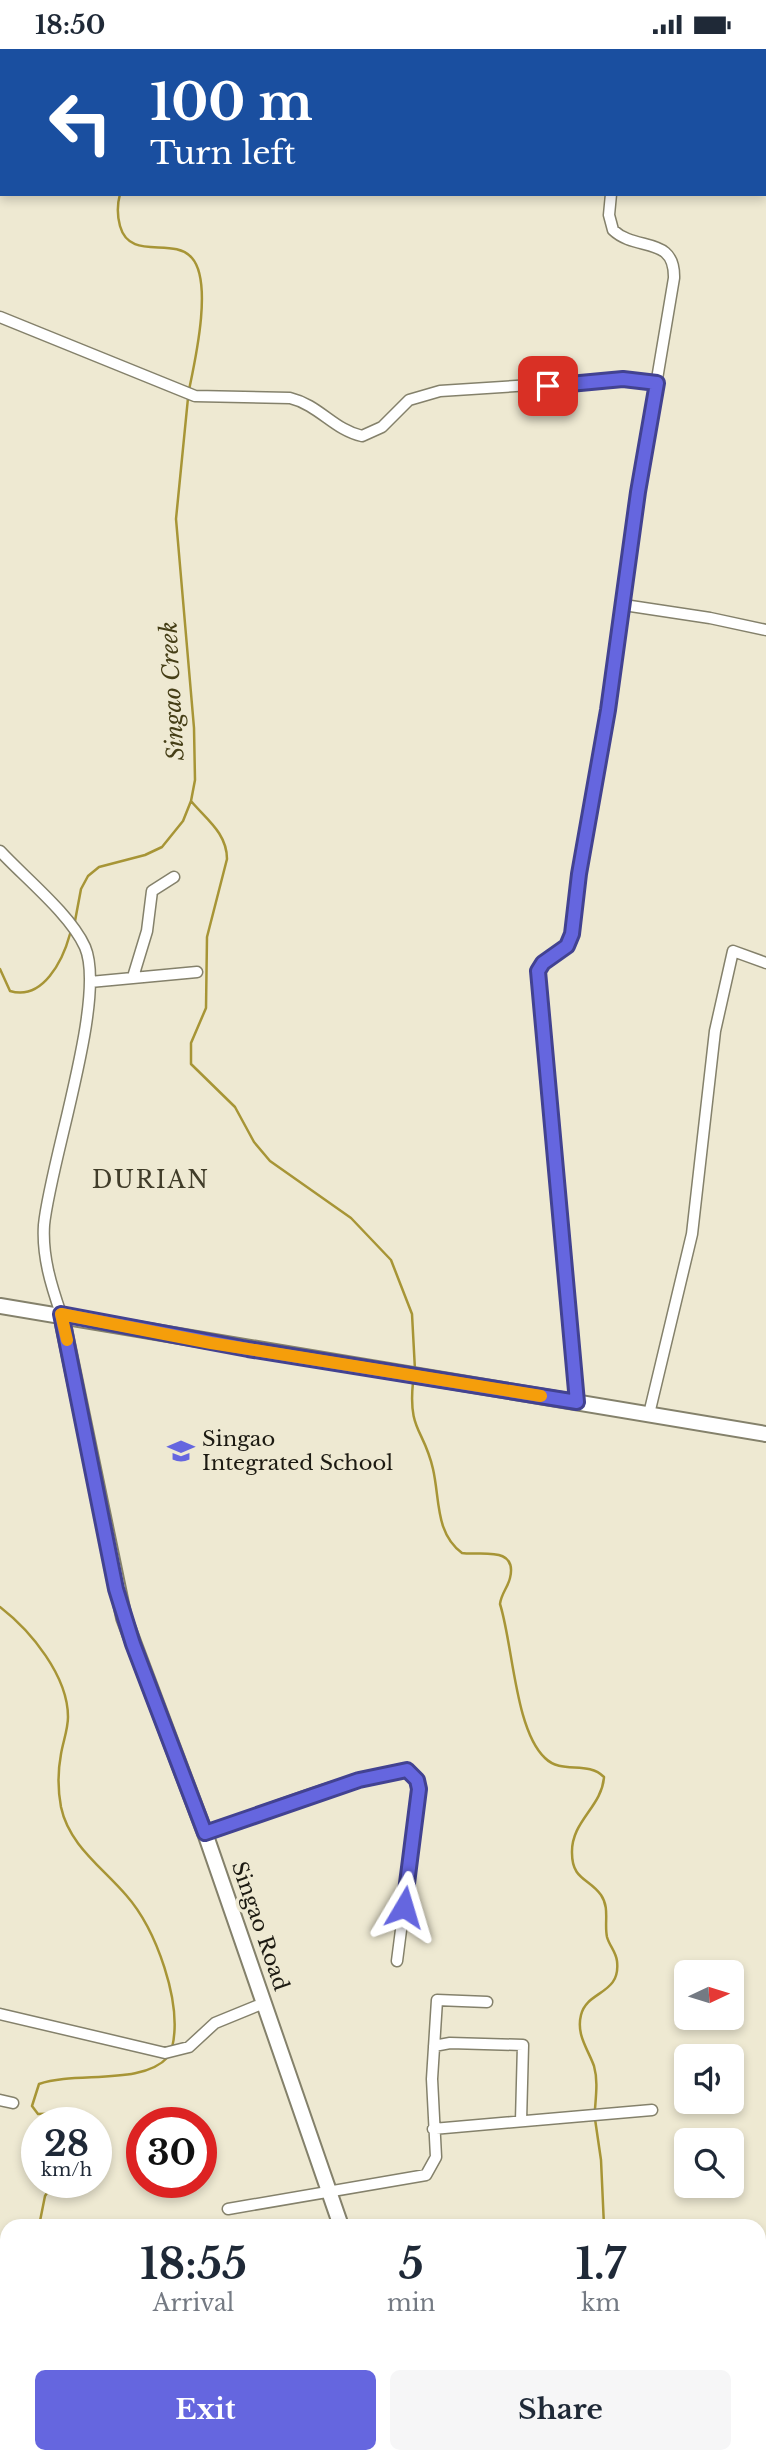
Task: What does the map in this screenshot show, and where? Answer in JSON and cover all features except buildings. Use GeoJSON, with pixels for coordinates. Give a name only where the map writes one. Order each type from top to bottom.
{"type":"FeatureCollection","features":[{"type":"Feature","properties":{"kind":"street"},"geometry":{"type":"LineString","coordinates":[[577,1402],[538,971],[543,963],[567,946],[572,934],[579,874],[624,605],[638,492],[674,278],[673,260],[664,250],[630,240],[613,230],[608,215],[611,196]]}},
{"type":"Feature","properties":{"kind":"street"},"geometry":{"type":"LineString","coordinates":[[0,317],[195,396],[290,398],[306,402],[341,429],[362,436],[382,426],[409,400],[440,391],[623,379],[657,383]]}},
{"type":"Feature","properties":{"kind":"street"},"geometry":{"type":"LineString","coordinates":[[624,605],[710,618],[766,631]]}},
{"type":"Feature","properties":{"kind":"street"},"geometry":{"type":"LineString","coordinates":[[0,851],[78,934],[89,963],[90,982],[82,1042],[44,1227],[47,1270],[61,1314]]}},
{"type":"Feature","properties":{"kind":"street"},"geometry":{"type":"LineString","coordinates":[[133,977],[147,931],[152,891],[174,877]]}},
{"type":"Feature","properties":{"kind":"street"},"geometry":{"type":"LineString","coordinates":[[649,1414],[692,1234],[715,1031],[733,951],[766,963]]}},
{"type":"Feature","properties":{"kind":"street"},"geometry":{"type":"LineString","coordinates":[[90,982],[197,972]]}},
{"type":"Feature","properties":{"kind":"street"},"geometry":{"type":"LineString","coordinates":[[0,1306],[61,1314],[222,1345],[766,1434]]}},
{"type":"Feature","properties":{"kind":"street","name":"Singao Road"},"geometry":{"type":"LineString","coordinates":[[61,1314],[118,1599],[205,1833],[339,2219]]}},
{"type":"Feature","properties":{"kind":"street"},"geometry":{"type":"LineString","coordinates":[[205,1833],[359,1780],[400,1770],[413,1774],[417,1780],[418,1798],[397,1961]]}},
{"type":"Feature","properties":{"kind":"street"},"geometry":{"type":"LineString","coordinates":[[228,2209],[426,2175],[436,2157],[433,2129],[437,2000],[487,2002]]}},
{"type":"Feature","properties":{"kind":"street"},"geometry":{"type":"LineString","coordinates":[[0,2014],[164,2053],[189,2047],[215,2023],[264,2003]]}},
{"type":"Feature","properties":{"kind":"street"},"geometry":{"type":"LineString","coordinates":[[434,2046],[450,2043],[523,2045],[520,2121]]}},
{"type":"Feature","properties":{"kind":"street"},"geometry":{"type":"LineString","coordinates":[[0,2100],[13,2103]]}},
{"type":"Feature","properties":{"kind":"street"},"geometry":{"type":"LineString","coordinates":[[433,2129],[652,2110]]}},
{"type":"Feature","properties":{"kind":"waterway","name":"Singao Creek"},"geometry":{"type":"LineString","coordinates":[[120,196],[118,218],[125,237],[142,246],[184,252],[192,258],[198,269],[201,322],[189,390]]}},
{"type":"Feature","properties":{"kind":"waterway","name":"Singao Creek"},"geometry":{"type":"LineString","coordinates":[[75,921],[81,889],[88,876],[99,867],[145,855],[162,847],[183,821],[191,801],[195,780],[194,728],[176,519],[188,398]]}},
{"type":"Feature","properties":{"kind":"waterway"},"geometry":{"type":"LineString","coordinates":[[191,801],[220,834],[227,859],[207,937],[206,1008],[191,1043],[191,1064],[235,1107],[254,1142],[270,1161],[351,1218],[391,1260],[412,1314],[415,1370]]}},
{"type":"Feature","properties":{"kind":"waterway","name":"Singao Creek"},"geometry":{"type":"LineString","coordinates":[[0,969],[10,991],[32,990],[42,984],[57,966],[70,934]]}},
{"type":"Feature","properties":{"kind":"waterway"},"geometry":{"type":"LineString","coordinates":[[413,1382],[415,1421],[429,1456],[440,1515],[447,1536],[462,1553],[503,1556],[511,1568],[500,1604],[521,1708],[535,1745],[552,1763],[590,1769],[604,1777],[598,1797],[576,1832],[572,1853],[578,1874],[596,1889],[604,1900],[607,1937],[617,1961],[614,1980],[584,2007],[581,2015],[581,2035],[595,2071],[595,2109]]}},
{"type":"Feature","properties":{"kind":"waterway","name":"Singao Creek"},"geometry":{"type":"LineString","coordinates":[[0,1607],[24,1629],[46,1656],[62,1686],[68,1717],[59,1774],[60,1801],[65,1821],[79,1844],[137,1909],[157,1946],[174,2010],[172,2048]]}},
{"type":"Feature","properties":{"kind":"waterway","name":"Singao Creek"},"geometry":{"type":"LineString","coordinates":[[33,2107],[39,2084],[71,2078],[142,2072],[157,2066],[168,2057]]}},
{"type":"Feature","properties":{"kind":"waterway"},"geometry":{"type":"LineString","coordinates":[[595,2119],[601,2160],[604,2219]]}},
{"type":"Feature","properties":{"kind":"waterway","name":"Singao Creek"},"geometry":{"type":"LineString","coordinates":[[40,2219],[45,2198]]}},
{"type":"Feature","properties":{"kind":"slow traffic"},"geometry":{"type":"LineString","coordinates":[[67,1340],[61,1314],[170,1336],[541,1396]]}},
{"type":"Feature","properties":{"kind":"place","name":"Singao Integrated School"},"geometry":{"type":"Point","coordinates":[181,1451]}},
{"type":"Feature","properties":{"kind":"district","name":"DURIAN"},"geometry":{"type":"Point","coordinates":[151,1180]}},
{"type":"Feature","properties":{"kind":"route"},"geometry":{"type":"LineString","coordinates":[[404,1907],[419,1789],[417,1780],[407,1770],[359,1780],[205,1833],[124,1618],[61,1314],[170,1336],[577,1402],[538,971],[543,963],[567,946],[572,934],[579,874],[608,710],[632,554],[638,492],[657,383],[623,379],[548,386]]}}]}
